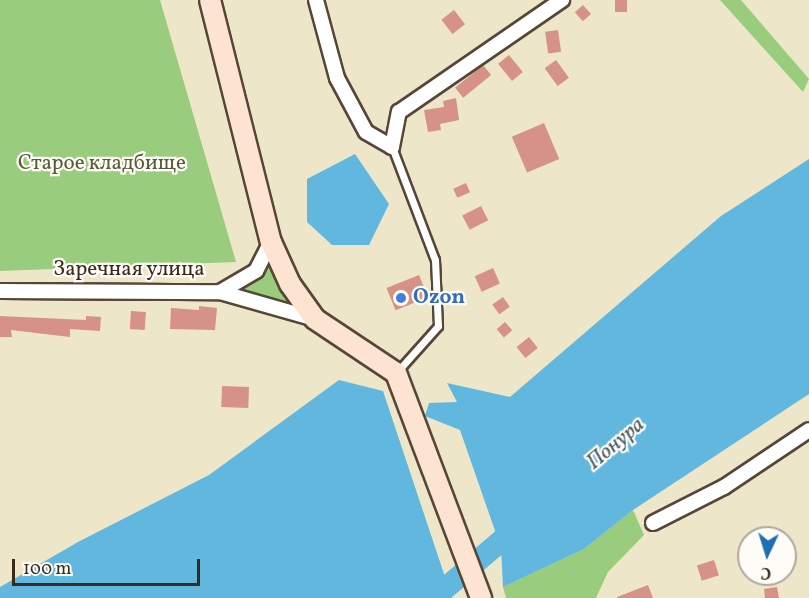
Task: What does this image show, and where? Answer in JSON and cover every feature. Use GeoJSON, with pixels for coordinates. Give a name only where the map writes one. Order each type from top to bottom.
{"type":"FeatureCollection","features":[{"type":"Feature","properties":{"kind":"street"},"geometry":{"type":"LineString","coordinates":[[210,0],[272,242],[290,284],[315,319]]}},
{"type":"Feature","properties":{"kind":"street"},"geometry":{"type":"LineString","coordinates":[[316,0],[337,78],[366,132],[392,147],[399,112],[562,0]]}},
{"type":"Feature","properties":{"kind":"street","name":"Заречная улица"},"geometry":{"type":"LineString","coordinates":[[0,291],[220,292],[256,271],[272,242]]}},
{"type":"Feature","properties":{"kind":"street"},"geometry":{"type":"LineString","coordinates":[[220,292],[315,319],[396,373],[481,598]]}},
{"type":"Feature","properties":{"kind":"street"},"geometry":{"type":"LineString","coordinates":[[652,523],[724,487],[809,430]]}},
{"type":"Feature","properties":{"kind":"lane"},"geometry":{"type":"LineString","coordinates":[[392,147],[435,260],[438,326],[396,373]]}},
{"type":"Feature","properties":{"kind":"green space","name":"Старое кладбище"},"geometry":{"type":"Polygon","coordinates":[[[0,0],[160,0],[236,262],[0,271],[0,0]]]}},
{"type":"Feature","properties":{"kind":"green space"},"geometry":{"type":"Polygon","coordinates":[[[720,0],[741,0],[809,79],[803,92],[720,0]]]}},
{"type":"Feature","properties":{"kind":"green space"},"geometry":{"type":"Polygon","coordinates":[[[271,242],[315,319],[220,292],[256,271],[271,242]]]}},
{"type":"Feature","properties":{"kind":"green space"},"geometry":{"type":"Polygon","coordinates":[[[633,510],[644,535],[608,572],[596,598],[506,598],[503,587],[584,549],[633,510]]]}},
{"type":"Feature","properties":{"kind":"water"},"geometry":{"type":"Polygon","coordinates":[[[355,154],[389,204],[369,245],[332,245],[307,222],[307,179],[355,154]]]}},
{"type":"Feature","properties":{"kind":"water"},"geometry":{"type":"Polygon","coordinates":[[[809,159],[809,394],[633,510],[584,549],[503,587],[501,548],[460,430],[425,416],[429,403],[457,402],[447,383],[510,397],[721,216],[809,159]]]}},
{"type":"Feature","properties":{"kind":"water"},"geometry":{"type":"Polygon","coordinates":[[[339,380],[383,391],[452,598],[0,598],[0,587],[78,542],[209,475],[339,380]]]}},
{"type":"Feature","properties":{"kind":"building"},"geometry":{"type":"Polygon","coordinates":[[[615,0],[627,0],[627,12],[615,12],[615,0]]]}},
{"type":"Feature","properties":{"kind":"building"},"geometry":{"type":"Polygon","coordinates":[[[583,5],[591,14],[583,21],[575,12],[583,5]]]}},
{"type":"Feature","properties":{"kind":"building"},"geometry":{"type":"Polygon","coordinates":[[[454,10],[465,24],[452,34],[441,20],[454,10]]]}},
{"type":"Feature","properties":{"kind":"building"},"geometry":{"type":"Polygon","coordinates":[[[558,30],[561,52],[548,54],[545,32],[558,30]]]}},
{"type":"Feature","properties":{"kind":"building"},"geometry":{"type":"Polygon","coordinates":[[[509,55],[523,72],[512,81],[498,64],[509,55]]]}},
{"type":"Feature","properties":{"kind":"building"},"geometry":{"type":"Polygon","coordinates":[[[556,60],[569,78],[558,86],[545,68],[556,60]]]}},
{"type":"Feature","properties":{"kind":"building"},"geometry":{"type":"Polygon","coordinates":[[[483,65],[491,75],[463,98],[455,88],[483,65]]]}},
{"type":"Feature","properties":{"kind":"building"},"geometry":{"type":"Polygon","coordinates":[[[456,98],[459,120],[440,124],[441,130],[428,132],[424,110],[444,107],[443,101],[456,98]]]}},
{"type":"Feature","properties":{"kind":"building"},"geometry":{"type":"Polygon","coordinates":[[[544,123],[559,159],[527,173],[512,137],[544,123]]]}},
{"type":"Feature","properties":{"kind":"building"},"geometry":{"type":"Polygon","coordinates":[[[466,183],[470,192],[457,198],[453,189],[466,183]]]}},
{"type":"Feature","properties":{"kind":"building"},"geometry":{"type":"Polygon","coordinates":[[[481,206],[488,220],[470,230],[462,216],[481,206]]]}},
{"type":"Feature","properties":{"kind":"building"},"geometry":{"type":"Polygon","coordinates":[[[493,268],[500,284],[482,292],[475,276],[493,268]]]}},
{"type":"Feature","properties":{"kind":"building"},"geometry":{"type":"Polygon","coordinates":[[[419,275],[428,297],[396,310],[387,288],[419,275]]]}},
{"type":"Feature","properties":{"kind":"building"},"geometry":{"type":"Polygon","coordinates":[[[503,297],[510,307],[499,314],[492,304],[503,297]]]}},
{"type":"Feature","properties":{"kind":"building"},"geometry":{"type":"Polygon","coordinates":[[[199,306],[217,308],[215,330],[170,329],[171,308],[199,310],[199,306]]]}},
{"type":"Feature","properties":{"kind":"building"},"geometry":{"type":"Polygon","coordinates":[[[131,311],[146,312],[145,330],[130,329],[131,311]]]}},
{"type":"Feature","properties":{"kind":"building"},"geometry":{"type":"Polygon","coordinates":[[[0,316],[86,320],[86,316],[101,317],[100,331],[70,329],[70,337],[11,330],[12,337],[0,337],[0,316]]]}},
{"type":"Feature","properties":{"kind":"building"},"geometry":{"type":"Polygon","coordinates":[[[505,322],[512,330],[504,338],[497,329],[505,322]]]}},
{"type":"Feature","properties":{"kind":"building"},"geometry":{"type":"Polygon","coordinates":[[[529,337],[538,348],[525,358],[517,347],[529,337]]]}},
{"type":"Feature","properties":{"kind":"building"},"geometry":{"type":"Polygon","coordinates":[[[222,386],[249,387],[248,408],[221,407],[222,386]]]}},
{"type":"Feature","properties":{"kind":"building"},"geometry":{"type":"Polygon","coordinates":[[[714,560],[719,575],[702,581],[697,566],[714,560]]]}},
{"type":"Feature","properties":{"kind":"building"},"geometry":{"type":"Polygon","coordinates":[[[648,585],[653,598],[617,598],[617,597],[648,585]]]}},
{"type":"Feature","properties":{"kind":"building"},"geometry":{"type":"Polygon","coordinates":[[[777,587],[779,598],[765,598],[764,589],[777,587]]]}},
{"type":"Feature","properties":{"kind":"waterway","name":"Понура"},"geometry":{"type":"LineString","coordinates":[[434,598],[522,523]]}},
{"type":"Feature","properties":{"kind":"place","name":"Ozon"},"geometry":{"type":"Point","coordinates":[401,298]}}]}
